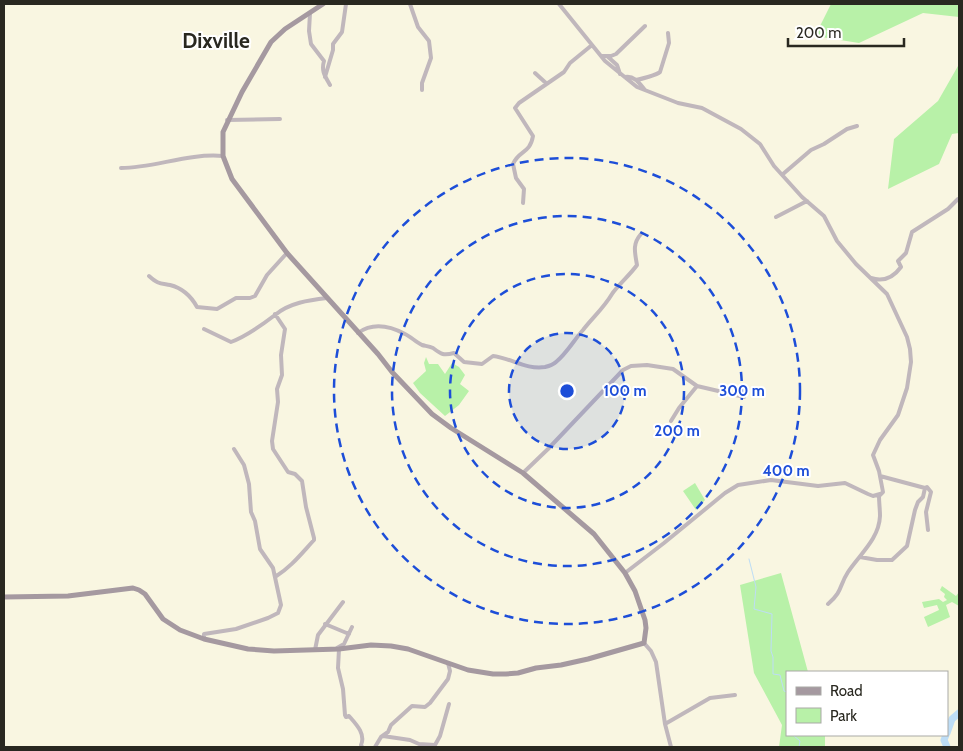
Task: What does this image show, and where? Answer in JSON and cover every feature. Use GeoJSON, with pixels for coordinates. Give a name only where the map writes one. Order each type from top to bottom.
{"type":"FeatureCollection","features":[{"type":"Feature","properties":{"kind":"main road"},"geometry":{"type":"LineString","coordinates":[[4,597],[68,596],[133,588],[145,594],[155,610],[171,625],[204,639],[274,651],[337,649],[371,645],[391,646],[408,649],[468,670],[484,673],[518,673],[536,668],[561,665],[644,643],[645,620],[635,591],[625,572],[594,534],[523,473],[432,414],[392,372],[287,253],[232,179],[223,156],[223,132],[227,120],[271,42],[285,29],[323,4]]}},
{"type":"Feature","properties":{"kind":"street"},"geometry":{"type":"LineString","coordinates":[[325,77],[333,44],[342,32],[346,4]]}},
{"type":"Feature","properties":{"kind":"street"},"geometry":{"type":"LineString","coordinates":[[410,4],[418,27],[429,41],[431,58],[422,84],[422,90]]}},
{"type":"Feature","properties":{"kind":"street"},"geometry":{"type":"LineString","coordinates":[[559,4],[601,56],[637,87],[678,103],[702,108],[741,129],[760,144],[774,166],[806,201],[824,216],[840,245],[868,277],[889,297],[905,331],[911,354],[907,388],[898,415],[874,450],[873,458],[880,476],[883,492]]}},
{"type":"Feature","properties":{"kind":"street"},"geometry":{"type":"LineString","coordinates":[[310,13],[309,31],[311,44],[324,61],[322,67],[330,85]]}},
{"type":"Feature","properties":{"kind":"street"},"geometry":{"type":"LineString","coordinates":[[601,56],[616,54],[645,26]]}},
{"type":"Feature","properties":{"kind":"street"},"geometry":{"type":"LineString","coordinates":[[636,80],[647,76],[656,76],[660,72],[669,43],[668,33]]}},
{"type":"Feature","properties":{"kind":"street"},"geometry":{"type":"LineString","coordinates":[[524,202],[524,189],[516,178],[512,166],[517,157],[530,147],[533,136],[516,108],[564,72],[570,63],[592,45]]}},
{"type":"Feature","properties":{"kind":"street"},"geometry":{"type":"LineString","coordinates":[[607,56],[617,65],[620,74]]}},
{"type":"Feature","properties":{"kind":"street"},"geometry":{"type":"LineString","coordinates":[[535,74],[547,84]]}},
{"type":"Feature","properties":{"kind":"street"},"geometry":{"type":"LineString","coordinates":[[625,78],[628,76],[636,80],[646,91]]}},
{"type":"Feature","properties":{"kind":"street"},"geometry":{"type":"LineString","coordinates":[[227,120],[280,119]]}},
{"type":"Feature","properties":{"kind":"street"},"geometry":{"type":"LineString","coordinates":[[783,174],[799,162],[807,153],[847,129],[857,126]]}},
{"type":"Feature","properties":{"kind":"street"},"geometry":{"type":"LineString","coordinates":[[121,168],[138,167],[192,156],[223,156]]}},
{"type":"Feature","properties":{"kind":"street"},"geometry":{"type":"LineString","coordinates":[[868,277],[883,280],[897,272],[901,267],[898,261],[906,253],[912,232],[928,223],[953,205],[958,199]]}},
{"type":"Feature","properties":{"kind":"street"},"geometry":{"type":"LineString","coordinates":[[776,217],[806,201]]}},
{"type":"Feature","properties":{"kind":"street"},"geometry":{"type":"LineString","coordinates":[[358,333],[365,328],[386,326],[422,345],[433,348],[440,354],[454,354],[464,362],[482,364],[493,356],[507,358],[521,365],[538,367],[552,365],[610,300],[612,294],[637,265],[634,246],[641,234]]}},
{"type":"Feature","properties":{"kind":"street"},"geometry":{"type":"LineString","coordinates":[[149,276],[160,285],[170,285],[189,294],[198,307],[217,309],[236,298],[256,296],[267,275],[287,253]]}},
{"type":"Feature","properties":{"kind":"street"},"geometry":{"type":"LineString","coordinates":[[204,329],[232,342],[271,319],[275,314],[301,301],[327,298]]}},
{"type":"Feature","properties":{"kind":"street"},"geometry":{"type":"LineString","coordinates":[[275,314],[285,329],[281,355],[282,375],[277,389],[278,402],[272,441],[273,449],[288,472],[295,474],[302,481],[314,538],[297,560],[275,577]]}},
{"type":"Feature","properties":{"kind":"street"},"geometry":{"type":"LineString","coordinates":[[523,473],[623,370],[631,366],[648,365],[673,369],[697,386],[744,397]]}},
{"type":"Feature","properties":{"kind":"street"},"geometry":{"type":"LineString","coordinates":[[671,421],[697,386]]}},
{"type":"Feature","properties":{"kind":"street"},"geometry":{"type":"LineString","coordinates":[[204,639],[204,634],[236,629],[278,613],[280,605],[273,568],[260,549],[252,512],[247,474],[234,449]]}},
{"type":"Feature","properties":{"kind":"street"},"geometry":{"type":"LineString","coordinates":[[880,476],[924,488],[927,487],[931,492],[926,512],[928,530]]}},
{"type":"Feature","properties":{"kind":"street"},"geometry":{"type":"LineString","coordinates":[[625,572],[725,493],[738,485],[771,480],[818,486],[845,483],[872,496],[883,492]]}},
{"type":"Feature","properties":{"kind":"street"},"geometry":{"type":"LineString","coordinates":[[860,557],[892,560],[907,546],[914,510],[923,497],[924,488]]}},
{"type":"Feature","properties":{"kind":"street"},"geometry":{"type":"LineString","coordinates":[[828,604],[840,593],[848,573],[874,536],[880,515],[879,496],[883,492]]}},
{"type":"Feature","properties":{"kind":"street"},"geometry":{"type":"LineString","coordinates":[[315,650],[318,635],[343,602]]}},
{"type":"Feature","properties":{"kind":"street"},"geometry":{"type":"LineString","coordinates":[[325,624],[349,634]]}},
{"type":"Feature","properties":{"kind":"street"},"geometry":{"type":"LineString","coordinates":[[352,627],[342,646],[337,649],[338,668],[343,689],[345,715],[346,717],[349,716],[359,728],[363,740],[362,747]]}},
{"type":"Feature","properties":{"kind":"street"},"geometry":{"type":"LineString","coordinates":[[644,643],[651,651],[656,662],[665,724],[671,747]]}},
{"type":"Feature","properties":{"kind":"street"},"geometry":{"type":"LineString","coordinates":[[375,747],[388,732],[395,720],[412,706],[425,707],[430,703],[448,679],[450,670],[448,663]]}},
{"type":"Feature","properties":{"kind":"street"},"geometry":{"type":"LineString","coordinates":[[665,724],[710,698],[735,695]]}},
{"type":"Feature","properties":{"kind":"street"},"geometry":{"type":"LineString","coordinates":[[383,736],[410,740],[419,744],[435,745],[440,736],[449,704]]}},
{"type":"Feature","properties":{"kind":"green space"},"geometry":{"type":"Polygon","coordinates":[[[831,4],[959,4],[959,17],[923,13],[859,43],[815,36],[831,4]]]}},
{"type":"Feature","properties":{"kind":"green space"},"geometry":{"type":"Polygon","coordinates":[[[958,66],[959,133],[952,134],[939,164],[888,189],[894,139],[938,101],[958,66]]]}},
{"type":"Feature","properties":{"kind":"green space"},"geometry":{"type":"Polygon","coordinates":[[[426,357],[429,364],[438,364],[445,374],[452,363],[459,367],[465,375],[460,384],[469,391],[459,405],[445,416],[420,393],[413,383],[426,371],[424,363],[426,357]]]}},
{"type":"Feature","properties":{"kind":"green space"},"geometry":{"type":"Polygon","coordinates":[[[695,483],[705,500],[696,510],[683,491],[695,483]]]}},
{"type":"Feature","properties":{"kind":"green space"},"geometry":{"type":"Polygon","coordinates":[[[781,573],[808,671],[786,671],[786,736],[825,736],[825,747],[779,747],[782,725],[754,673],[740,585],[781,573]]]}},
{"type":"Feature","properties":{"kind":"green space"},"geometry":{"type":"Polygon","coordinates":[[[942,586],[956,596],[959,592],[959,606],[952,602],[946,605],[950,617],[928,627],[924,617],[939,610],[937,605],[924,608],[922,602],[939,599],[943,602],[947,600],[944,597],[945,594],[940,590],[942,586]]]}},
{"type":"Feature","properties":{"kind":"waterway"},"geometry":{"type":"LineString","coordinates":[[749,559],[756,587],[754,609],[772,614],[771,651],[773,674],[780,675],[784,691],[786,692]]}},
{"type":"Feature","properties":{"kind":"waterway"},"geometry":{"type":"LineString","coordinates":[[948,730],[952,719],[959,713]]}},
{"type":"Feature","properties":{"kind":"waterway"},"geometry":{"type":"LineString","coordinates":[[794,736],[800,741],[799,747]]}},
{"type":"Feature","properties":{"kind":"waterway"},"geometry":{"type":"LineString","coordinates":[[946,736],[944,740],[947,747]]}},
{"type":"Feature","properties":{"kind":"district","name":"Dixville"},"geometry":{"type":"Point","coordinates":[216,40]}}]}
